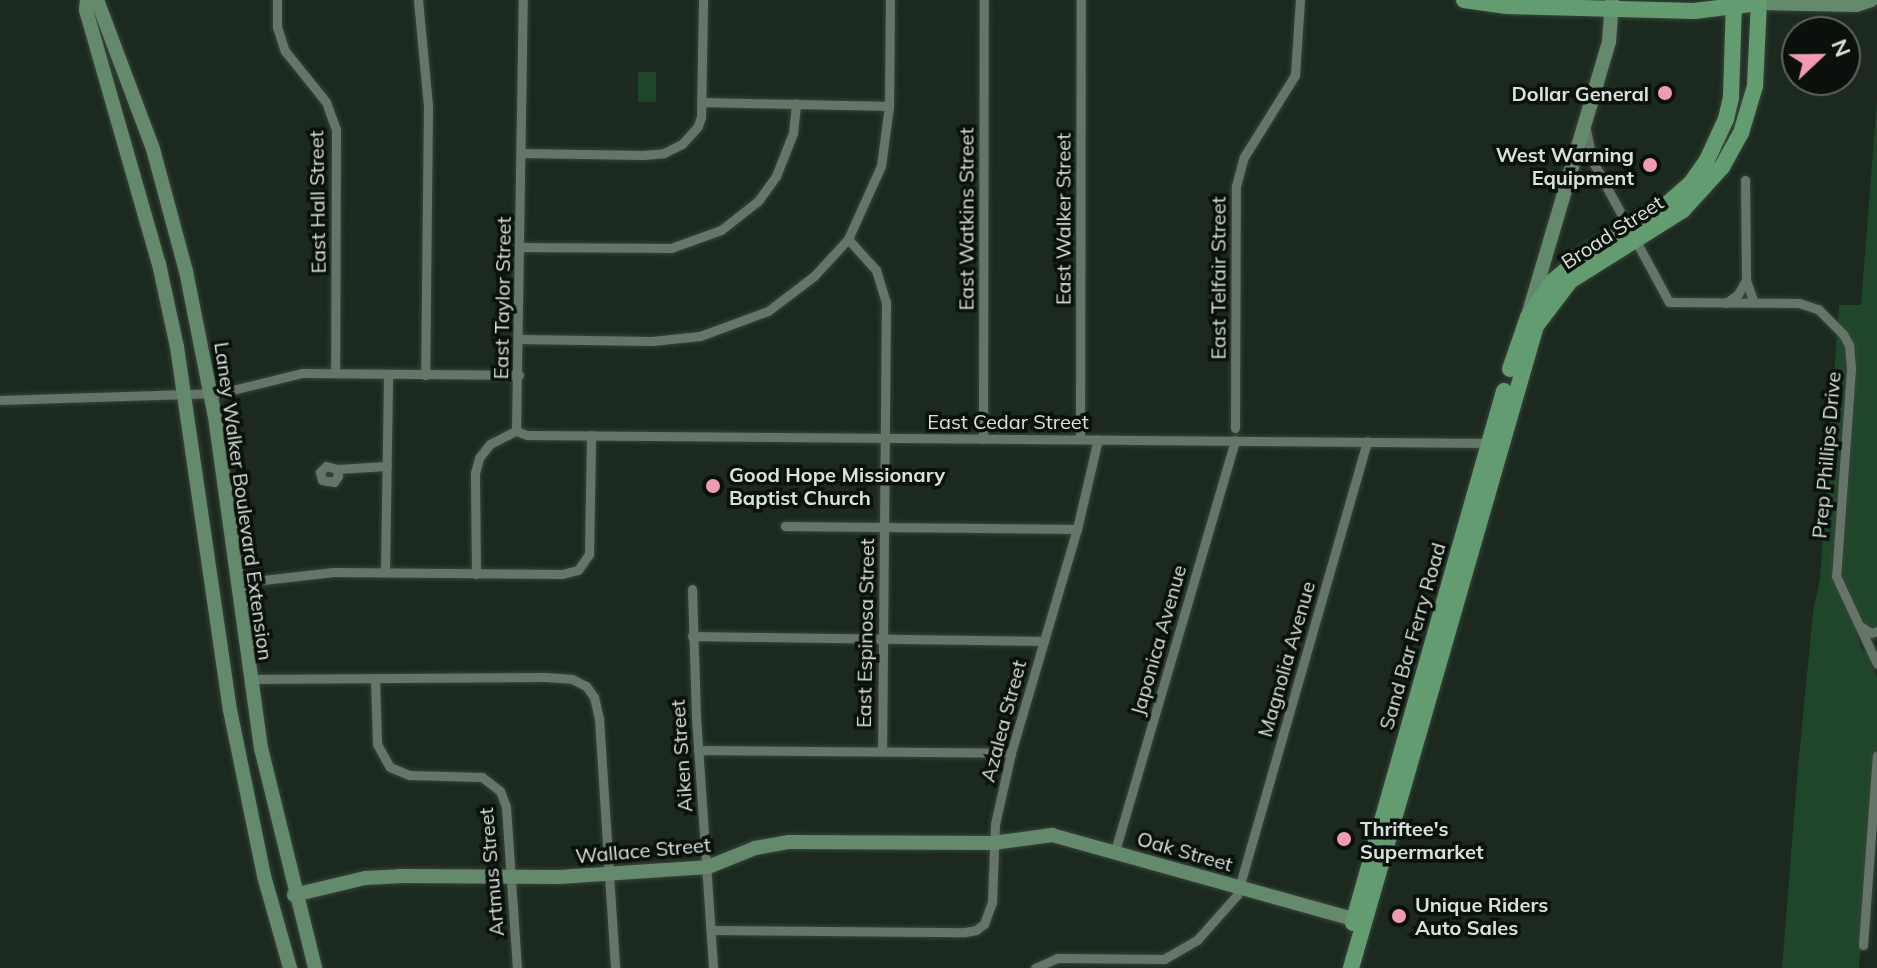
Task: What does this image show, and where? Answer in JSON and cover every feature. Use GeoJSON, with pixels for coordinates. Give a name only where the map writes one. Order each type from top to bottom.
{"type":"FeatureCollection","features":[{"type":"Feature","properties":{"kind":"main road"},"geometry":{"type":"LineString","coordinates":[[87,0],[86,10],[130,156],[163,285],[185,392],[230,710],[277,927],[290,968]]}},
{"type":"Feature","properties":{"kind":"main road","name":"Laney Walker Boulevard Extension"},"geometry":{"type":"LineString","coordinates":[[97,0],[153,149],[188,279],[211,393],[249,679],[294,895],[315,968]]}},
{"type":"Feature","properties":{"kind":"main road"},"geometry":{"type":"LineString","coordinates":[[1464,0],[1490,0],[1506,6],[1612,4],[1715,11],[1732,1],[1856,5],[1871,0]]}},
{"type":"Feature","properties":{"kind":"main road","name":"Broad Street"},"geometry":{"type":"LineString","coordinates":[[1523,365],[1536,326],[1560,291],[1680,193],[1714,145],[1731,97],[1732,1]]}},
{"type":"Feature","properties":{"kind":"main road","name":"Broad Street"},"geometry":{"type":"LineString","coordinates":[[1528,317],[1563,271],[1587,252],[1631,236],[1683,210],[1711,182],[1730,154],[1748,115],[1755,86],[1759,2]]}},
{"type":"Feature","properties":{"kind":"main road"},"geometry":{"type":"LineString","coordinates":[[1528,317],[1570,164],[1586,126],[1611,31],[1612,4]]}},
{"type":"Feature","properties":{"kind":"main road"},"geometry":{"type":"LineString","coordinates":[[130,156],[153,149]]}},
{"type":"Feature","properties":{"kind":"main road"},"geometry":{"type":"LineString","coordinates":[[163,285],[188,279]]}},
{"type":"Feature","properties":{"kind":"main road","name":"Sand Bar Ferry Road"},"geometry":{"type":"LineString","coordinates":[[1340,968],[1359,920],[1528,317]]}},
{"type":"Feature","properties":{"kind":"main road","name":"Sand Bar Ferry Road"},"geometry":{"type":"LineString","coordinates":[[1495,443],[1523,365]]}},
{"type":"Feature","properties":{"kind":"main road"},"geometry":{"type":"LineString","coordinates":[[201,499],[227,499]]}},
{"type":"Feature","properties":{"kind":"main road"},"geometry":{"type":"LineString","coordinates":[[219,641],[244,638]]}},
{"type":"Feature","properties":{"kind":"main road"},"geometry":{"type":"LineString","coordinates":[[230,710],[254,705]]}},
{"type":"Feature","properties":{"kind":"main road","name":"Oak Street"},"geometry":{"type":"LineString","coordinates":[[993,843],[1052,835],[1359,920]]}},
{"type":"Feature","properties":{"kind":"main road","name":"Wallace Street"},"geometry":{"type":"LineString","coordinates":[[294,895],[374,878],[609,874],[708,867],[755,848],[789,842],[993,843]]}},
{"type":"Feature","properties":{"kind":"main road","name":"Sand Bar Ferry Road"},"geometry":{"type":"LineString","coordinates":[[1351,968],[1359,920]]}},
{"type":"Feature","properties":{"kind":"main road"},"geometry":{"type":"LineString","coordinates":[[277,927],[301,922]]}},
{"type":"Feature","properties":{"kind":"street","name":"East Hall Street"},"geometry":{"type":"LineString","coordinates":[[277,0],[277,27],[285,51],[326,102],[336,129],[335,373]]}},
{"type":"Feature","properties":{"kind":"street"},"geometry":{"type":"LineString","coordinates":[[418,0],[428,105],[425,375]]}},
{"type":"Feature","properties":{"kind":"street","name":"East Taylor Street"},"geometry":{"type":"LineString","coordinates":[[516,431],[523,0]]}},
{"type":"Feature","properties":{"kind":"street"},"geometry":{"type":"LineString","coordinates":[[521,153],[664,153],[682,144],[694,132],[701,117],[703,0]]}},
{"type":"Feature","properties":{"kind":"street"},"geometry":{"type":"LineString","coordinates":[[519,339],[661,341],[715,333],[757,317],[788,298],[814,276],[848,239],[881,166],[889,106],[890,0]]}},
{"type":"Feature","properties":{"kind":"street","name":"East Watkins Street"},"geometry":{"type":"LineString","coordinates":[[983,439],[984,0]]}},
{"type":"Feature","properties":{"kind":"street","name":"East Walker Street"},"geometry":{"type":"LineString","coordinates":[[1080,439],[1081,0]]}},
{"type":"Feature","properties":{"kind":"street","name":"East Telfair Street"},"geometry":{"type":"LineString","coordinates":[[1235,428],[1236,186],[1251,145],[1292,83],[1297,67],[1300,0]]}},
{"type":"Feature","properties":{"kind":"street"},"geometry":{"type":"LineString","coordinates":[[1871,0],[1877,5]]}},
{"type":"Feature","properties":{"kind":"street"},"geometry":{"type":"LineString","coordinates":[[702,102],[889,106]]}},
{"type":"Feature","properties":{"kind":"street"},"geometry":{"type":"LineString","coordinates":[[520,247],[671,248],[721,230],[758,201],[776,176],[793,133],[796,103]]}},
{"type":"Feature","properties":{"kind":"street","name":"Prep Phillips Drive"},"geometry":{"type":"LineString","coordinates":[[1586,126],[1593,162],[1669,302],[1799,303],[1818,309],[1834,322],[1849,345],[1848,418],[1836,565],[1839,588],[1877,664]]}},
{"type":"Feature","properties":{"kind":"street"},"geometry":{"type":"LineString","coordinates":[[1745,180],[1746,280],[1754,303]]}},
{"type":"Feature","properties":{"kind":"street","name":"East Espinosa Street"},"geometry":{"type":"LineString","coordinates":[[848,239],[876,270],[886,302],[882,751]]}},
{"type":"Feature","properties":{"kind":"street"},"geometry":{"type":"LineString","coordinates":[[1726,303],[1738,294],[1746,280]]}},
{"type":"Feature","properties":{"kind":"street"},"geometry":{"type":"LineString","coordinates":[[0,400],[211,393],[302,373],[519,375]]}},
{"type":"Feature","properties":{"kind":"street"},"geometry":{"type":"LineString","coordinates":[[385,572],[388,374]]}},
{"type":"Feature","properties":{"kind":"street"},"geometry":{"type":"LineString","coordinates":[[476,574],[475,473],[479,458],[490,444],[516,431]]}},
{"type":"Feature","properties":{"kind":"street","name":"East Cedar Street"},"geometry":{"type":"LineString","coordinates":[[516,431],[885,439],[1495,443]]}},
{"type":"Feature","properties":{"kind":"street"},"geometry":{"type":"LineString","coordinates":[[237,583],[326,572],[562,574],[583,566],[589,554],[591,435]]}},
{"type":"Feature","properties":{"kind":"street","name":"Azalea Street"},"geometry":{"type":"LineString","coordinates":[[711,930],[979,929],[992,902],[993,843],[1011,753],[1077,529],[1098,439]]}},
{"type":"Feature","properties":{"kind":"street","name":"Japonica Avenue"},"geometry":{"type":"LineString","coordinates":[[1115,851],[1235,440]]}},
{"type":"Feature","properties":{"kind":"street","name":"Magnolia Avenue"},"geometry":{"type":"LineString","coordinates":[[1241,887],[1367,441]]}},
{"type":"Feature","properties":{"kind":"street"},"geometry":{"type":"LineString","coordinates":[[337,469],[387,466]]}},
{"type":"Feature","properties":{"kind":"street"},"geometry":{"type":"LineString","coordinates":[[785,526],[1077,529]]}},
{"type":"Feature","properties":{"kind":"street","name":"Aiken Street"},"geometry":{"type":"LineString","coordinates":[[692,589],[698,750],[713,968]]}},
{"type":"Feature","properties":{"kind":"street"},"geometry":{"type":"LineString","coordinates":[[1860,626],[1871,633],[1877,631]]}},
{"type":"Feature","properties":{"kind":"street"},"geometry":{"type":"LineString","coordinates":[[692,636],[1044,641]]}},
{"type":"Feature","properties":{"kind":"street"},"geometry":{"type":"LineString","coordinates":[[249,679],[545,677],[572,679],[586,686],[598,709],[615,968]]}},
{"type":"Feature","properties":{"kind":"street","name":"Artmus Street"},"geometry":{"type":"LineString","coordinates":[[375,679],[376,732],[384,762],[401,775],[473,776],[495,784],[506,807],[517,968]]}},
{"type":"Feature","properties":{"kind":"street"},"geometry":{"type":"LineString","coordinates":[[698,750],[1011,753]]}},
{"type":"Feature","properties":{"kind":"street"},"geometry":{"type":"LineString","coordinates":[[1863,945],[1877,756]]}},
{"type":"Feature","properties":{"kind":"street"},"geometry":{"type":"LineString","coordinates":[[1035,968],[1057,958],[1164,959],[1197,940],[1230,905],[1241,887]]}},
{"type":"Feature","properties":{"kind":"green space"},"geometry":{"type":"Polygon","coordinates":[[[638,72],[656,72],[656,102],[638,102],[638,72]]]}},
{"type":"Feature","properties":{"kind":"green space"},"geometry":{"type":"Polygon","coordinates":[[[1877,99],[1877,627],[1855,625],[1862,652],[1867,651],[1877,677],[1877,791],[1859,968],[1782,968],[1813,612],[1820,579],[1839,305],[1861,305],[1877,99]]]}},
{"type":"Feature","properties":{"kind":"place","name":"Dollar General"},"geometry":{"type":"Point","coordinates":[1665,93]}},
{"type":"Feature","properties":{"kind":"place","name":"West Warning Equipment"},"geometry":{"type":"Point","coordinates":[1650,165]}},
{"type":"Feature","properties":{"kind":"place","name":"Good Hope Missionary Baptist Church"},"geometry":{"type":"Point","coordinates":[713,486]}},
{"type":"Feature","properties":{"kind":"place","name":"Thriftee's Supermarket"},"geometry":{"type":"Point","coordinates":[1344,839]}},
{"type":"Feature","properties":{"kind":"place","name":"Unique Riders Auto Sales"},"geometry":{"type":"Point","coordinates":[1399,916]}}]}
